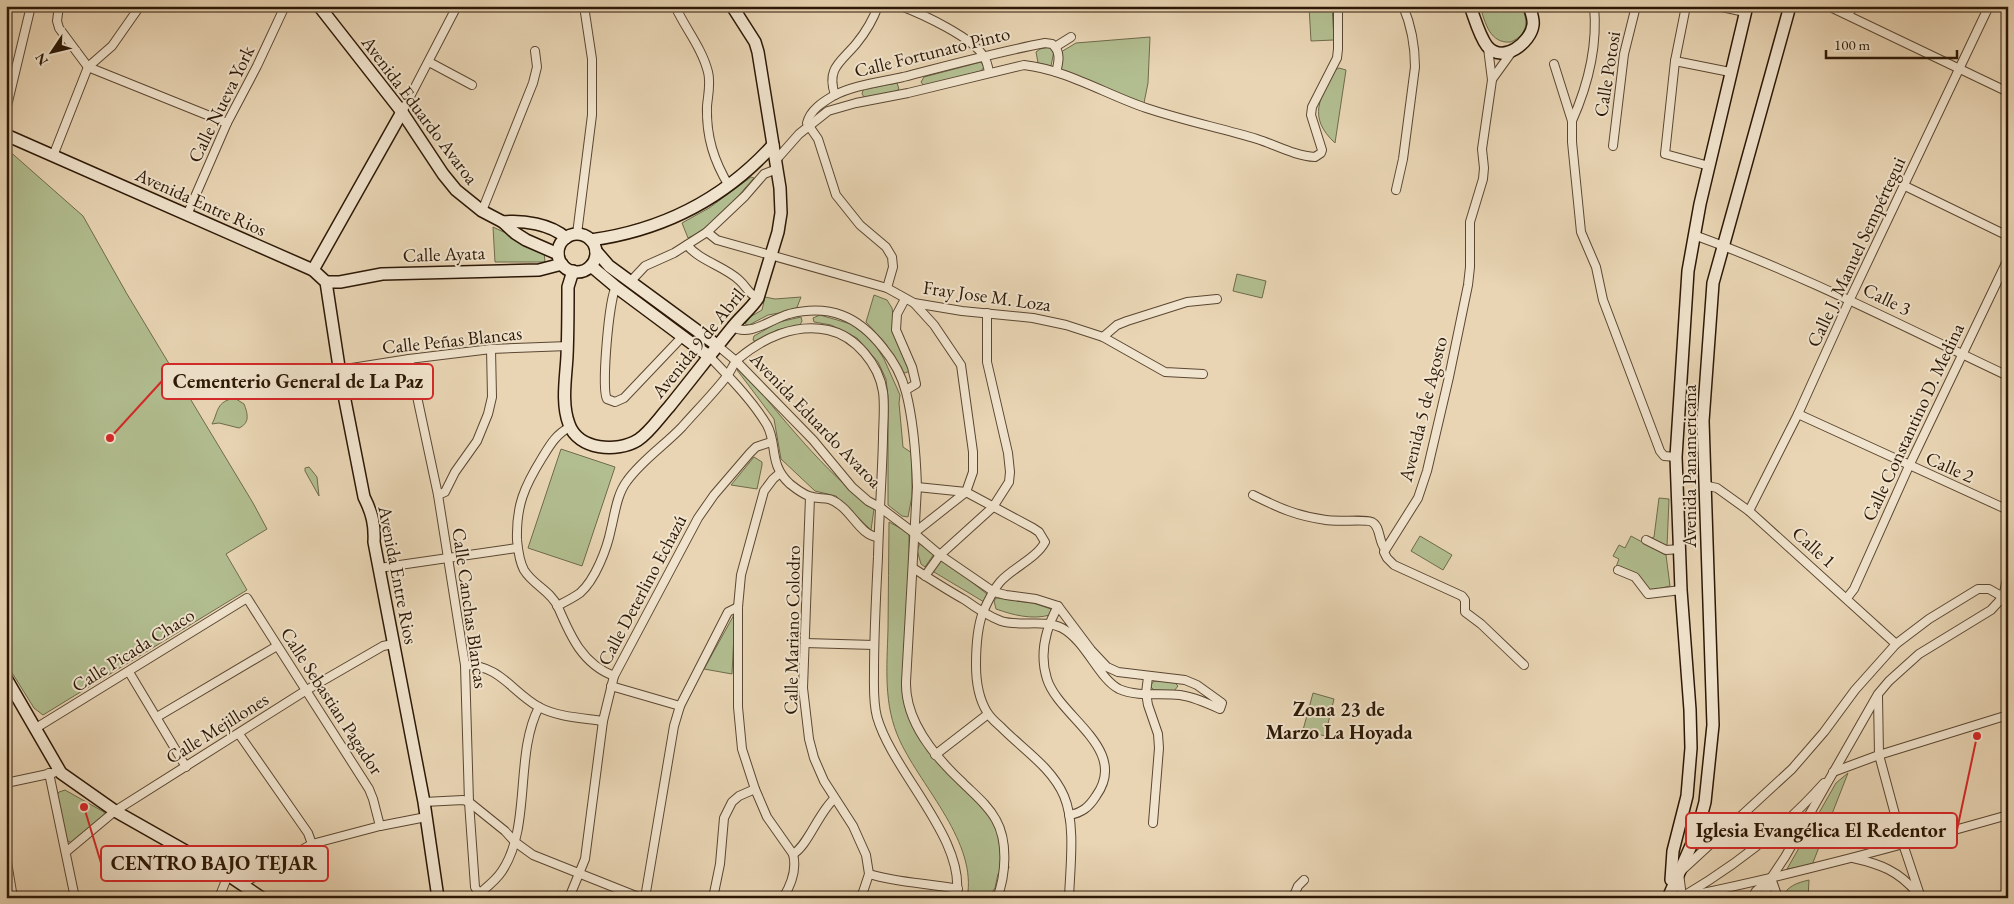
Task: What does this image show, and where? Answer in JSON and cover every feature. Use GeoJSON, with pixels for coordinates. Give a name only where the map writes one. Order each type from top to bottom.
{"type":"FeatureCollection","features":[{"type":"Feature","properties":{"kind":"main road","name":"Avenida Eduardo Avaroa"},"geometry":{"type":"LineString","coordinates":[[319,6],[402,112],[443,174],[456,190],[482,211],[503,222],[515,233],[560,259]]}},
{"type":"Feature","properties":{"kind":"main road","name":"Avenida 9 de Abril"},"geometry":{"type":"LineString","coordinates":[[570,427],[577,437],[596,446],[619,447],[630,445],[647,433],[758,298],[772,255],[781,213],[776,165],[758,52],[748,29],[732,6]]}},
{"type":"Feature","properties":{"kind":"main road"},"geometry":{"type":"LineString","coordinates":[[1470,6],[1487,46],[1501,54],[1511,53],[1528,36],[1533,26],[1529,6]]}},
{"type":"Feature","properties":{"kind":"main road","name":"Avenida Panamericana"},"geometry":{"type":"LineString","coordinates":[[1667,898],[1697,832],[1705,802],[1713,725],[1703,421],[1713,283],[1790,6]]}},
{"type":"Feature","properties":{"kind":"main road","name":"Avenida Panamericana"},"geometry":{"type":"LineString","coordinates":[[1667,898],[1673,872],[1673,851],[1687,796],[1691,748],[1681,590],[1676,456],[1688,271],[1709,166],[1746,9]]}},
{"type":"Feature","properties":{"kind":"main road"},"geometry":{"type":"LineString","coordinates":[[314,270],[402,112]]}},
{"type":"Feature","properties":{"kind":"main road","name":"Avenida Entre Rios"},"geometry":{"type":"LineString","coordinates":[[6,135],[314,270],[326,282],[339,370],[364,497],[372,512],[375,527],[374,542],[424,802],[438,898]]}},
{"type":"Feature","properties":{"kind":"main road"},"geometry":{"type":"LineString","coordinates":[[593,245],[653,227],[705,203],[758,162],[773,146]]}},
{"type":"Feature","properties":{"kind":"main road","name":"Avenida Eduardo Avaroa"},"geometry":{"type":"LineString","coordinates":[[503,222],[516,221],[555,230],[566,238]]}},
{"type":"Feature","properties":{"kind":"main road"},"geometry":{"type":"LineString","coordinates":[[577,234],[585,236],[593,245],[595,259],[591,266],[582,271],[573,271],[560,259],[560,247],[566,238],[577,234]]}},
{"type":"Feature","properties":{"kind":"main road","name":"Avenida Eduardo Avaroa"},"geometry":{"type":"LineString","coordinates":[[593,245],[603,260],[630,282],[718,346]]}},
{"type":"Feature","properties":{"kind":"main road","name":"Calle Ayata"},"geometry":{"type":"LineString","coordinates":[[326,282],[340,282],[382,274],[538,270],[560,259]]}},
{"type":"Feature","properties":{"kind":"main road","name":"Avenida Eduardo Avaroa"},"geometry":{"type":"LineString","coordinates":[[591,266],[616,288],[710,358]]}},
{"type":"Feature","properties":{"kind":"main road"},"geometry":{"type":"LineString","coordinates":[[570,427],[565,403],[568,346],[568,287],[573,271]]}},
{"type":"Feature","properties":{"kind":"main road"},"geometry":{"type":"LineString","coordinates":[[6,678],[61,773],[115,811],[228,875],[260,897]]}},
{"type":"Feature","properties":{"kind":"street"},"geometry":{"type":"LineString","coordinates":[[6,110],[30,6]]}},
{"type":"Feature","properties":{"kind":"street"},"geometry":{"type":"LineString","coordinates":[[59,6],[57,20],[59,28],[88,67],[227,123]]}},
{"type":"Feature","properties":{"kind":"street"},"geometry":{"type":"LineString","coordinates":[[53,156],[88,67],[112,46],[140,6]]}},
{"type":"Feature","properties":{"kind":"street","name":"Calle Nueva York"},"geometry":{"type":"LineString","coordinates":[[187,215],[227,123],[257,66],[285,6]]}},
{"type":"Feature","properties":{"kind":"street"},"geometry":{"type":"LineString","coordinates":[[402,112],[457,6]]}},
{"type":"Feature","properties":{"kind":"street"},"geometry":{"type":"LineString","coordinates":[[577,234],[592,116],[592,60],[584,6]]}},
{"type":"Feature","properties":{"kind":"street"},"geometry":{"type":"LineString","coordinates":[[675,6],[704,60],[708,73],[708,129],[711,148],[717,166],[729,186]]}},
{"type":"Feature","properties":{"kind":"street"},"geometry":{"type":"LineString","coordinates":[[835,96],[834,76],[838,62],[858,43],[878,6]]}},
{"type":"Feature","properties":{"kind":"street"},"geometry":{"type":"LineString","coordinates":[[901,6],[918,12],[959,35],[984,56],[989,72]]}},
{"type":"Feature","properties":{"kind":"street","name":"Calle Fortunato Pinto"},"geometry":{"type":"LineString","coordinates":[[630,282],[644,266],[664,258],[707,232],[745,196],[764,174],[776,165],[809,126],[828,111],[1024,65],[1056,72],[1146,108],[1253,138],[1299,155],[1315,157],[1322,150],[1311,115],[1312,107],[1337,58],[1338,6]]}},
{"type":"Feature","properties":{"kind":"street"},"geometry":{"type":"LineString","coordinates":[[1396,190],[1404,159],[1415,68],[1412,39],[1402,6]]}},
{"type":"Feature","properties":{"kind":"street"},"geometry":{"type":"LineString","coordinates":[[1572,121],[1589,76],[1594,38],[1594,6]]}},
{"type":"Feature","properties":{"kind":"street","name":"Calle Potosi"},"geometry":{"type":"LineString","coordinates":[[1614,146],[1624,54],[1636,6]]}},
{"type":"Feature","properties":{"kind":"street"},"geometry":{"type":"LineString","coordinates":[[1686,6],[1675,61],[1665,154],[1709,166]]}},
{"type":"Feature","properties":{"kind":"street"},"geometry":{"type":"LineString","coordinates":[[1717,6],[1746,9]]}},
{"type":"Feature","properties":{"kind":"street"},"geometry":{"type":"LineString","coordinates":[[1828,6],[2008,92]]}},
{"type":"Feature","properties":{"kind":"street"},"geometry":{"type":"LineString","coordinates":[[1848,15],[1853,6]]}},
{"type":"Feature","properties":{"kind":"street","name":"Calle J. Manuel Sempértegui"},"geometry":{"type":"LineString","coordinates":[[1749,511],[1798,414],[1989,6]]}},
{"type":"Feature","properties":{"kind":"street"},"geometry":{"type":"LineString","coordinates":[[1056,72],[1058,61],[1055,47],[1071,37]]}},
{"type":"Feature","properties":{"kind":"street","name":"Calle Fortunato Pinto"},"geometry":{"type":"LineString","coordinates":[[809,126],[807,120],[814,110],[835,96],[853,90],[984,56],[1045,43],[1052,44],[1055,47]]}},
{"type":"Feature","properties":{"kind":"street","name":"Avenida 5 de Agosto"},"geometry":{"type":"LineString","coordinates":[[1385,549],[1418,498],[1427,471],[1468,284],[1470,222],[1483,180],[1482,149],[1492,80],[1492,66],[1487,46]]}},
{"type":"Feature","properties":{"kind":"street"},"geometry":{"type":"LineString","coordinates":[[482,211],[533,83],[537,67],[535,51]]}},
{"type":"Feature","properties":{"kind":"street","name":"Avenida 5 de Agosto"},"geometry":{"type":"LineString","coordinates":[[1492,80],[1511,53]]}},
{"type":"Feature","properties":{"kind":"street"},"geometry":{"type":"LineString","coordinates":[[1675,61],[1730,72]]}},
{"type":"Feature","properties":{"kind":"street"},"geometry":{"type":"LineString","coordinates":[[429,62],[472,85]]}},
{"type":"Feature","properties":{"kind":"street"},"geometry":{"type":"LineString","coordinates":[[1554,64],[1572,121],[1572,142],[1581,232],[1596,267],[1603,300],[1660,451],[1664,456],[1676,456]]}},
{"type":"Feature","properties":{"kind":"street"},"geometry":{"type":"LineString","coordinates":[[903,77],[908,93]]}},
{"type":"Feature","properties":{"kind":"street"},"geometry":{"type":"LineString","coordinates":[[853,90],[856,103]]}},
{"type":"Feature","properties":{"kind":"street"},"geometry":{"type":"LineString","coordinates":[[809,126],[818,139],[836,195],[860,225],[886,247],[892,257],[893,267],[887,288]]}},
{"type":"Feature","properties":{"kind":"street"},"geometry":{"type":"LineString","coordinates":[[1905,186],[2008,236]]}},
{"type":"Feature","properties":{"kind":"street","name":"Fray Jose M. Loza"},"geometry":{"type":"LineString","coordinates":[[707,232],[717,240],[887,288],[914,303],[1066,324],[1103,337],[1165,372],[1203,374]]}},
{"type":"Feature","properties":{"kind":"street","name":"Calle 3"},"geometry":{"type":"LineString","coordinates":[[1694,235],[1850,300],[2008,376]]}},
{"type":"Feature","properties":{"kind":"street"},"geometry":{"type":"LineString","coordinates":[[687,245],[700,256],[740,280],[750,294],[758,298]]}},
{"type":"Feature","properties":{"kind":"street","name":"Calle Constantino D. Medina"},"geometry":{"type":"LineString","coordinates":[[1847,598],[1854,589],[1909,466],[2008,259]]}},
{"type":"Feature","properties":{"kind":"street"},"geometry":{"type":"LineString","coordinates":[[616,288],[612,296],[607,345],[604,390],[607,399],[616,402],[624,398],[682,337]]}},
{"type":"Feature","properties":{"kind":"street"},"geometry":{"type":"LineString","coordinates":[[905,299],[895,322],[896,330],[912,367],[916,384],[906,390]]}},
{"type":"Feature","properties":{"kind":"street"},"geometry":{"type":"LineString","coordinates":[[1103,337],[1117,325],[1127,321],[1187,302],[1217,299]]}},
{"type":"Feature","properties":{"kind":"street"},"geometry":{"type":"LineString","coordinates":[[914,303],[934,325],[961,365],[973,452],[973,472],[966,492],[914,533]]}},
{"type":"Feature","properties":{"kind":"street"},"geometry":{"type":"LineString","coordinates":[[806,310],[807,328]]}},
{"type":"Feature","properties":{"kind":"street"},"geometry":{"type":"LineString","coordinates":[[733,327],[740,331],[746,331],[776,318],[806,310],[819,310],[840,314],[857,322],[867,330],[887,353],[906,390],[915,440],[917,487],[906,693],[911,714],[935,755],[991,812],[1001,829],[1004,860],[1003,878],[997,898]]}},
{"type":"Feature","properties":{"kind":"street"},"geometry":{"type":"LineString","coordinates":[[925,576],[940,555],[993,507],[1005,490],[1010,472],[1004,432],[987,362],[987,313]]}},
{"type":"Feature","properties":{"kind":"street"},"geometry":{"type":"LineString","coordinates":[[557,606],[586,587],[608,543],[614,512],[626,482],[682,426],[728,375],[736,361],[773,337],[784,332],[807,328],[832,331],[846,337],[866,355],[880,380],[884,393],[881,508],[878,537],[874,646],[875,706],[882,730],[905,774],[945,840],[956,866],[957,894],[941,886],[905,883],[869,874],[861,898]]}},
{"type":"Feature","properties":{"kind":"street","name":"Calle Peñas Blancas"},"geometry":{"type":"LineString","coordinates":[[339,370],[491,350],[568,346]]}},
{"type":"Feature","properties":{"kind":"street","name":"Avenida Eduardo Avaroa"},"geometry":{"type":"LineString","coordinates":[[718,346],[736,361],[813,440],[852,487],[868,501],[881,508],[940,555],[994,592],[1036,599],[1058,606]]}},
{"type":"Feature","properties":{"kind":"street"},"geometry":{"type":"LineString","coordinates":[[438,495],[445,492],[455,472],[477,441],[482,429],[492,397],[491,350]]}},
{"type":"Feature","properties":{"kind":"street","name":"Avenida Eduardo Avaroa"},"geometry":{"type":"LineString","coordinates":[[710,358],[728,375],[768,426],[776,464],[780,473]]}},
{"type":"Feature","properties":{"kind":"street","name":"Calle Canchas Blancas"},"geometry":{"type":"LineString","coordinates":[[409,360],[438,495],[465,666],[469,802],[476,896]]}},
{"type":"Feature","properties":{"kind":"street","name":"Calle 2"},"geometry":{"type":"LineString","coordinates":[[1798,414],[2008,510]]}},
{"type":"Feature","properties":{"kind":"street"},"geometry":{"type":"LineString","coordinates":[[570,427],[556,436],[522,494],[518,510],[517,548],[524,569],[530,578],[550,595],[576,646],[596,667],[614,676]]}},
{"type":"Feature","properties":{"kind":"street","name":"Calle Deterlino Echazú"},"geometry":{"type":"LineString","coordinates":[[569,898],[581,873],[585,859],[603,722],[614,676],[714,495],[750,453],[763,444],[771,442]]}},
{"type":"Feature","properties":{"kind":"street"},"geometry":{"type":"LineString","coordinates":[[783,898],[793,874],[793,854],[772,824],[755,789],[742,749],[739,728],[738,607],[741,575],[764,491],[780,473],[790,484],[810,497],[822,497],[832,500],[850,514],[868,534],[878,537]]}},
{"type":"Feature","properties":{"kind":"street","name":"Calle 1"},"geometry":{"type":"LineString","coordinates":[[1704,485],[1717,488],[1749,511],[1896,644]]}},
{"type":"Feature","properties":{"kind":"street"},"geometry":{"type":"LineString","coordinates":[[917,487],[966,492],[1039,532],[1045,542],[1000,583],[983,612],[977,637],[976,668],[979,693],[988,714],[1052,776],[1065,797],[1069,815],[1071,846],[1069,898]]}},
{"type":"Feature","properties":{"kind":"street"},"geometry":{"type":"LineString","coordinates":[[1253,495],[1283,510],[1301,515],[1340,522],[1368,520],[1372,522],[1385,549],[1385,555],[1394,565],[1462,596],[1465,600],[1465,612],[1481,624],[1524,665]]}},
{"type":"Feature","properties":{"kind":"street","name":"Calle Mariano Colodro"},"geometry":{"type":"LineString","coordinates":[[810,497],[803,688],[809,739],[814,758],[834,799],[861,842],[869,864],[869,874]]}},
{"type":"Feature","properties":{"kind":"street"},"geometry":{"type":"LineString","coordinates":[[1646,540],[1666,550],[1680,549]]}},
{"type":"Feature","properties":{"kind":"street"},"geometry":{"type":"LineString","coordinates":[[379,568],[517,548]]}},
{"type":"Feature","properties":{"kind":"street"},"geometry":{"type":"LineString","coordinates":[[913,568],[983,612],[1001,621],[1016,624],[1048,624],[1060,627],[1083,646],[1112,684],[1120,689],[1182,696],[1220,709],[1222,703],[1197,685],[1176,677],[1118,672],[1107,666],[1091,650],[1058,606],[1048,624],[1043,657],[1047,681],[1061,703],[1093,739],[1100,752],[1105,772],[1098,794],[1091,803],[1079,813],[1069,815]]}},
{"type":"Feature","properties":{"kind":"street"},"geometry":{"type":"LineString","coordinates":[[1618,570],[1635,577],[1648,594],[1681,590]]}},
{"type":"Feature","properties":{"kind":"street"},"geometry":{"type":"LineString","coordinates":[[2008,574],[2006,597],[2008,605]]}},
{"type":"Feature","properties":{"kind":"street"},"geometry":{"type":"LineString","coordinates":[[1682,898],[1679,874],[1792,769],[1824,732],[1855,690],[1896,644],[1929,619],[1978,589],[1989,589],[2006,597]]}},
{"type":"Feature","properties":{"kind":"street"},"geometry":{"type":"LineString","coordinates":[[1764,898],[1771,878],[1878,694],[1889,680],[1919,654],[1991,610],[2006,597]]}},
{"type":"Feature","properties":{"kind":"street","name":"Calle Sebastian Pagador"},"geometry":{"type":"LineString","coordinates":[[247,598],[305,692],[369,789],[380,826]]}},
{"type":"Feature","properties":{"kind":"street","name":"Calle Picada Chaco"},"geometry":{"type":"LineString","coordinates":[[36,728],[130,672],[247,598]]}},
{"type":"Feature","properties":{"kind":"street"},"geometry":{"type":"LineString","coordinates":[[424,802],[463,800],[469,802],[533,855],[643,898],[674,726],[680,706],[728,612],[738,607]]}},
{"type":"Feature","properties":{"kind":"street"},"geometry":{"type":"LineString","coordinates":[[805,643],[874,646]]}},
{"type":"Feature","properties":{"kind":"street","name":"Calle Mejillones"},"geometry":{"type":"LineString","coordinates":[[66,852],[115,811],[305,692],[383,646],[393,644]]}},
{"type":"Feature","properties":{"kind":"street"},"geometry":{"type":"LineString","coordinates":[[157,718],[277,646]]}},
{"type":"Feature","properties":{"kind":"street"},"geometry":{"type":"LineString","coordinates":[[465,666],[477,665],[492,671],[539,707],[562,714],[603,722]]}},
{"type":"Feature","properties":{"kind":"street"},"geometry":{"type":"LineString","coordinates":[[130,672],[186,767]]}},
{"type":"Feature","properties":{"kind":"street"},"geometry":{"type":"LineString","coordinates":[[1148,676],[1146,693],[1158,734],[1159,748],[1153,823]]}},
{"type":"Feature","properties":{"kind":"street"},"geometry":{"type":"LineString","coordinates":[[611,686],[680,706]]}},
{"type":"Feature","properties":{"kind":"street"},"geometry":{"type":"LineString","coordinates":[[1878,694],[1879,755],[1903,844],[1921,898]]}},
{"type":"Feature","properties":{"kind":"street"},"geometry":{"type":"LineString","coordinates":[[476,896],[501,873],[515,842],[530,726],[539,707]]}},
{"type":"Feature","properties":{"kind":"street"},"geometry":{"type":"LineString","coordinates":[[935,755],[988,714]]}},
{"type":"Feature","properties":{"kind":"street"},"geometry":{"type":"LineString","coordinates":[[1682,898],[1738,861],[1764,841],[1807,801],[1834,770],[2008,715]]}},
{"type":"Feature","properties":{"kind":"street"},"geometry":{"type":"LineString","coordinates":[[239,734],[308,833],[312,844]]}},
{"type":"Feature","properties":{"kind":"street"},"geometry":{"type":"LineString","coordinates":[[49,773],[75,898]]}},
{"type":"Feature","properties":{"kind":"street"},"geometry":{"type":"LineString","coordinates":[[6,783],[49,773],[61,773]]}},
{"type":"Feature","properties":{"kind":"street"},"geometry":{"type":"LineString","coordinates":[[712,898],[720,864],[724,818],[732,802],[755,789]]}},
{"type":"Feature","properties":{"kind":"street"},"geometry":{"type":"LineString","coordinates":[[793,854],[801,847],[822,812],[834,799]]}},
{"type":"Feature","properties":{"kind":"street"},"geometry":{"type":"LineString","coordinates":[[1682,898],[1851,858],[2008,815]]}},
{"type":"Feature","properties":{"kind":"street"},"geometry":{"type":"LineString","coordinates":[[242,884],[312,844],[380,826],[426,817]]}},
{"type":"Feature","properties":{"kind":"street"},"geometry":{"type":"LineString","coordinates":[[6,856],[13,898]]}},
{"type":"Feature","properties":{"kind":"street"},"geometry":{"type":"LineString","coordinates":[[1851,858],[1869,862],[1906,879],[1921,898]]}},
{"type":"Feature","properties":{"kind":"street"},"geometry":{"type":"LineString","coordinates":[[219,898],[228,875]]}},
{"type":"Feature","properties":{"kind":"street"},"geometry":{"type":"LineString","coordinates":[[1752,898],[1756,891],[1771,878]]}},
{"type":"Feature","properties":{"kind":"street"},"geometry":{"type":"LineString","coordinates":[[1771,878],[1778,898]]}},
{"type":"Feature","properties":{"kind":"street"},"geometry":{"type":"LineString","coordinates":[[1293,898],[1298,886],[1304,880]]}},
{"type":"Feature","properties":{"kind":"green space"},"geometry":{"type":"Polygon","coordinates":[[[1309,6],[1332,6],[1334,40],[1311,41],[1309,6]]]}},
{"type":"Feature","properties":{"kind":"green space"},"geometry":{"type":"Polygon","coordinates":[[[1480,6],[1521,6],[1526,22],[1524,31],[1517,39],[1511,42],[1498,40],[1486,25],[1480,6]]]}},
{"type":"Feature","properties":{"kind":"green space"},"geometry":{"type":"Polygon","coordinates":[[[1150,37],[1148,83],[1144,103],[1064,73],[1059,66],[1061,52],[1076,43],[1150,37]]]}},
{"type":"Feature","properties":{"kind":"green space"},"geometry":{"type":"Polygon","coordinates":[[[1050,47],[1054,51],[1051,66],[1038,63],[1036,52],[1050,47]]]}},
{"type":"Feature","properties":{"kind":"green space"},"geometry":{"type":"Polygon","coordinates":[[[981,62],[984,67],[981,71],[924,86],[921,82],[924,77],[981,62]]]}},
{"type":"Feature","properties":{"kind":"green space"},"geometry":{"type":"Polygon","coordinates":[[[1339,68],[1346,70],[1335,143],[1326,134],[1321,125],[1319,107],[1335,70],[1339,68]]]}},
{"type":"Feature","properties":{"kind":"green space"},"geometry":{"type":"Polygon","coordinates":[[[897,83],[899,89],[896,91],[865,98],[862,94],[863,90],[897,83]]]}},
{"type":"Feature","properties":{"kind":"green space"},"geometry":{"type":"Polygon","coordinates":[[[6,146],[7,149],[83,216],[127,294],[267,529],[226,554],[247,590],[43,715],[34,708],[6,663],[6,146]]]}},
{"type":"Feature","properties":{"kind":"green space"},"geometry":{"type":"Polygon","coordinates":[[[751,177],[754,178],[716,220],[688,238],[682,223],[709,208],[751,177]]]}},
{"type":"Feature","properties":{"kind":"green space"},"geometry":{"type":"Polygon","coordinates":[[[493,227],[544,251],[545,262],[495,262],[493,227]]]}},
{"type":"Feature","properties":{"kind":"green space"},"geometry":{"type":"Polygon","coordinates":[[[1237,274],[1266,281],[1262,298],[1233,291],[1237,274]]]}},
{"type":"Feature","properties":{"kind":"green space"},"geometry":{"type":"Polygon","coordinates":[[[874,295],[887,300],[892,308],[896,336],[910,371],[905,373],[901,371],[886,344],[866,322],[874,295]]]}},
{"type":"Feature","properties":{"kind":"green space"},"geometry":{"type":"Polygon","coordinates":[[[765,297],[775,299],[801,297],[796,310],[768,315],[749,325],[745,324],[750,317],[762,310],[765,297]]]}},
{"type":"Feature","properties":{"kind":"green space"},"geometry":{"type":"Polygon","coordinates":[[[820,315],[851,324],[874,343],[884,359],[900,395],[903,447],[912,453],[912,496],[908,517],[902,516],[888,505],[888,397],[886,379],[878,362],[857,338],[831,325],[814,322],[813,318],[820,315]]]}},
{"type":"Feature","properties":{"kind":"green space"},"geometry":{"type":"Polygon","coordinates":[[[801,317],[800,325],[777,330],[756,342],[753,340],[754,336],[779,322],[801,317]]]}},
{"type":"Feature","properties":{"kind":"green space"},"geometry":{"type":"Polygon","coordinates":[[[740,367],[820,460],[837,478],[874,509],[871,530],[836,496],[815,491],[781,459],[774,419],[737,370],[740,367]]]}},
{"type":"Feature","properties":{"kind":"green space"},"geometry":{"type":"Polygon","coordinates":[[[231,399],[236,399],[244,404],[247,415],[245,424],[239,428],[219,423],[212,424],[220,406],[231,399]]]}},
{"type":"Feature","properties":{"kind":"green space"},"geometry":{"type":"Polygon","coordinates":[[[561,449],[615,467],[582,566],[528,548],[561,449]]]}},
{"type":"Feature","properties":{"kind":"green space"},"geometry":{"type":"Polygon","coordinates":[[[754,457],[762,462],[757,489],[731,485],[754,457]]]}},
{"type":"Feature","properties":{"kind":"green space"},"geometry":{"type":"Polygon","coordinates":[[[309,467],[317,477],[319,496],[305,471],[305,468],[309,467]]]}},
{"type":"Feature","properties":{"kind":"green space"},"geometry":{"type":"Polygon","coordinates":[[[1659,498],[1669,499],[1667,547],[1650,539],[1654,537],[1659,498]]]}},
{"type":"Feature","properties":{"kind":"green space"},"geometry":{"type":"Polygon","coordinates":[[[889,522],[909,533],[911,707],[924,733],[944,764],[1002,830],[1009,868],[998,874],[995,888],[988,898],[967,898],[968,877],[964,857],[956,837],[946,816],[900,741],[891,714],[887,686],[889,522]]]}},
{"type":"Feature","properties":{"kind":"green space"},"geometry":{"type":"Polygon","coordinates":[[[1420,536],[1452,555],[1443,570],[1411,551],[1420,536]]]}},
{"type":"Feature","properties":{"kind":"green space"},"geometry":{"type":"Polygon","coordinates":[[[1631,536],[1666,555],[1670,586],[1650,591],[1636,576],[1616,567],[1619,559],[1613,556],[1619,545],[1625,548],[1631,536]]]}},
{"type":"Feature","properties":{"kind":"green space"},"geometry":{"type":"Polygon","coordinates":[[[920,544],[934,554],[925,567],[921,564],[917,550],[920,544]]]}},
{"type":"Feature","properties":{"kind":"green space"},"geometry":{"type":"Polygon","coordinates":[[[941,561],[946,562],[987,594],[989,596],[984,602],[934,572],[934,568],[941,561]]]}},
{"type":"Feature","properties":{"kind":"green space"},"geometry":{"type":"Polygon","coordinates":[[[996,598],[1033,603],[1051,609],[1050,615],[1029,617],[1002,611],[996,609],[994,601],[996,598]]]}},
{"type":"Feature","properties":{"kind":"green space"},"geometry":{"type":"Polygon","coordinates":[[[735,613],[732,674],[704,669],[735,613]]]}},
{"type":"Feature","properties":{"kind":"green space"},"geometry":{"type":"Polygon","coordinates":[[[1154,681],[1174,682],[1178,686],[1174,691],[1154,690],[1150,686],[1154,681]]]}},
{"type":"Feature","properties":{"kind":"green space"},"geometry":{"type":"Polygon","coordinates":[[[1313,693],[1334,699],[1325,736],[1303,730],[1313,693]]]}},
{"type":"Feature","properties":{"kind":"green space"},"geometry":{"type":"Polygon","coordinates":[[[1848,773],[1812,865],[1787,869],[1836,783],[1848,773]]]}},
{"type":"Feature","properties":{"kind":"green space"},"geometry":{"type":"Polygon","coordinates":[[[65,790],[104,812],[105,816],[72,843],[66,840],[57,795],[65,790]]]}},
{"type":"Feature","properties":{"kind":"green space"},"geometry":{"type":"Polygon","coordinates":[[[1809,880],[1808,898],[1781,898],[1793,886],[1809,880]]]}},
{"type":"Feature","properties":{"kind":"place","name":"Cementerio General de La Paz"},"geometry":{"type":"Point","coordinates":[110,438]}},
{"type":"Feature","properties":{"kind":"place","name":"Iglesia Evangélica El Redentor"},"geometry":{"type":"Point","coordinates":[1977,736]}},
{"type":"Feature","properties":{"kind":"place","name":"CENTRO BAJO TEJAR"},"geometry":{"type":"Point","coordinates":[84,807]}},
{"type":"Feature","properties":{"kind":"district","name":"Zona 23 de Marzo La Hoyada"},"geometry":{"type":"Point","coordinates":[1339,720]}}]}
